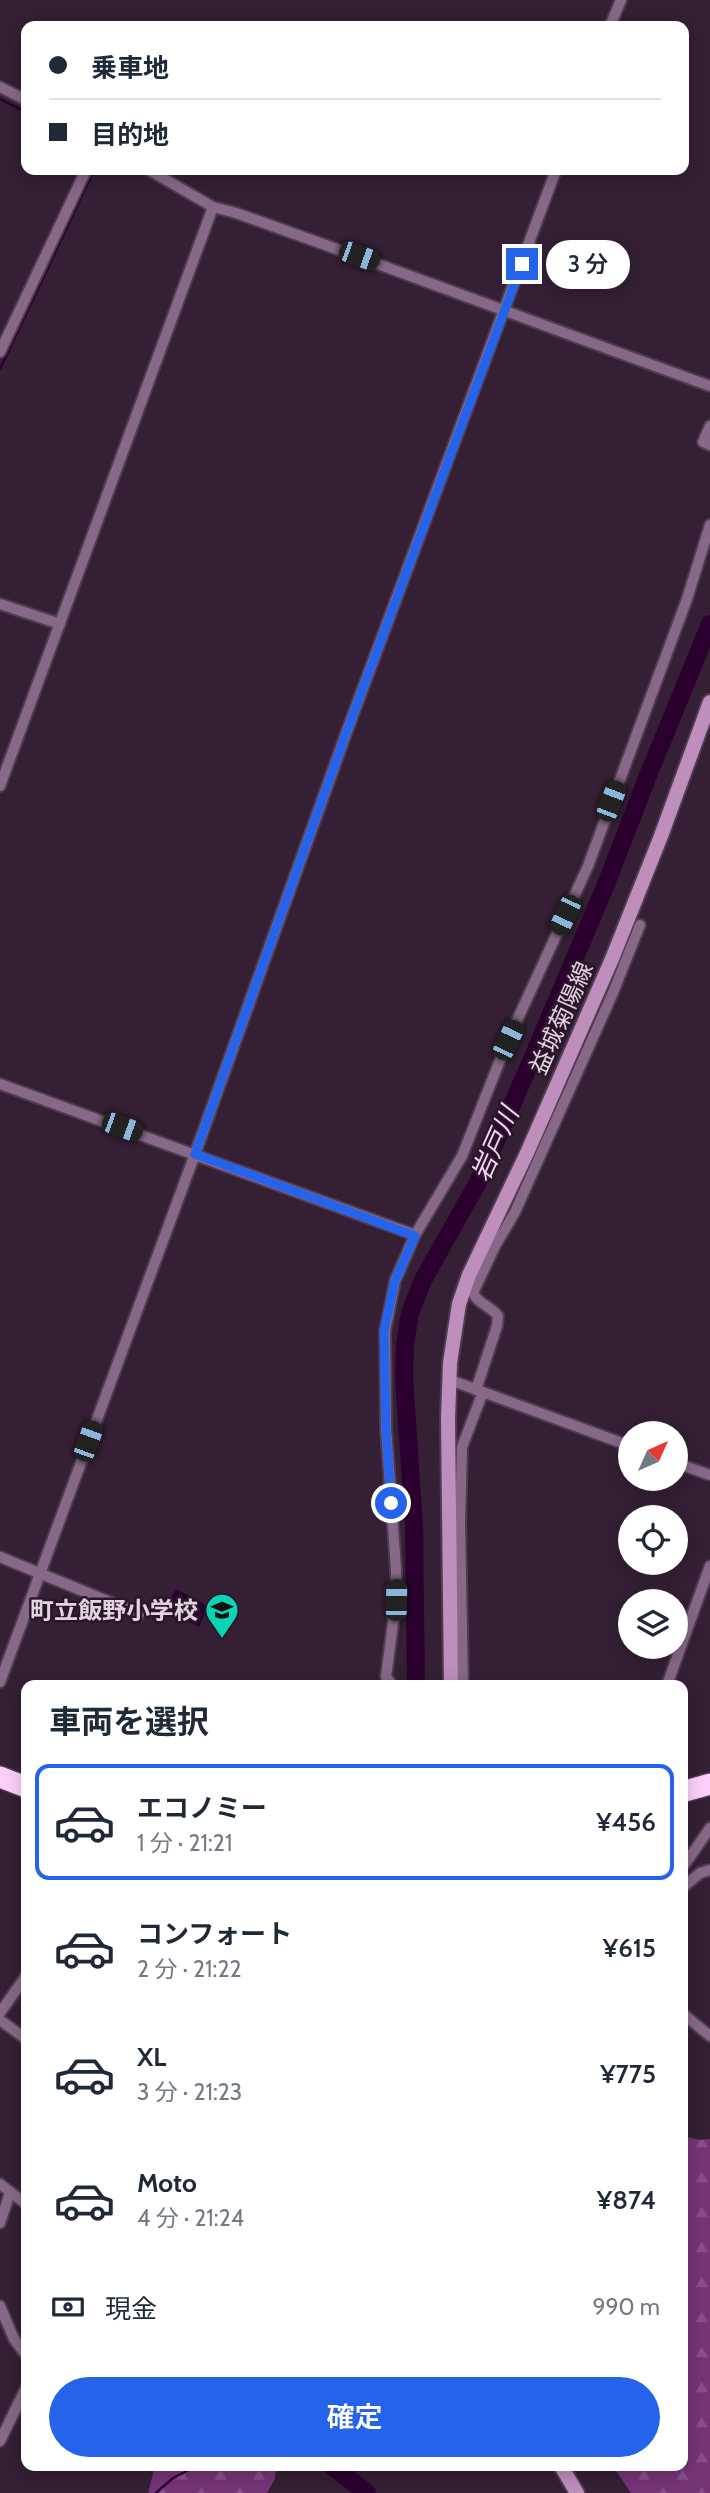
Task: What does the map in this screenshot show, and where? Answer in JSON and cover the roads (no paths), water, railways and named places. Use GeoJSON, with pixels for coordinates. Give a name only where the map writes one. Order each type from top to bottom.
{"type":"FeatureCollection","features":[{"type":"Feature","properties":{"kind":"highway"},"geometry":{"type":"LineString","coordinates":[[0,1777],[21,1785]]}},
{"type":"Feature","properties":{"kind":"highway"},"geometry":{"type":"LineString","coordinates":[[688,1790],[710,1784]]}},
{"type":"Feature","properties":{"kind":"main road","name":"益城菊陽線"},"geometry":{"type":"LineString","coordinates":[[451,1680],[448,1419],[453,1333],[459,1304],[469,1275],[527,1153],[612,959],[710,702]]}},
{"type":"Feature","properties":{"kind":"main road"},"geometry":{"type":"LineString","coordinates":[[564,2471],[577,2493]]}},
{"type":"Feature","properties":{"kind":"street"},"geometry":{"type":"LineString","coordinates":[[612,21],[621,0]]}},
{"type":"Feature","properties":{"kind":"street"},"geometry":{"type":"LineString","coordinates":[[0,86],[21,97]]}},
{"type":"Feature","properties":{"kind":"street"},"geometry":{"type":"LineString","coordinates":[[1,346],[84,175]]}},
{"type":"Feature","properties":{"kind":"street"},"geometry":{"type":"LineString","coordinates":[[158,175],[213,207],[384,265],[710,386]]}},
{"type":"Feature","properties":{"kind":"street"},"geometry":{"type":"LineString","coordinates":[[0,1682],[195,1154],[347,731],[554,175]]}},
{"type":"Feature","properties":{"kind":"street"},"geometry":{"type":"LineString","coordinates":[[0,786],[213,207]]}},
{"type":"Feature","properties":{"kind":"street"},"geometry":{"type":"LineString","coordinates":[[710,426],[703,442],[710,445]]}},
{"type":"Feature","properties":{"kind":"street"},"geometry":{"type":"LineString","coordinates":[[388,1680],[386,1677],[396,1600],[396,1569],[386,1429],[384,1331],[395,1281],[415,1236],[463,1156],[508,1040],[588,866],[683,611],[710,525]]}},
{"type":"Feature","properties":{"kind":"street"},"geometry":{"type":"LineString","coordinates":[[0,604],[60,624]]}},
{"type":"Feature","properties":{"kind":"street"},"geometry":{"type":"LineString","coordinates":[[463,1680],[460,1523],[462,1447],[477,1412],[498,1326],[498,1317],[493,1309],[475,1299],[473,1293],[495,1246],[515,1212],[612,995],[640,925]]}},
{"type":"Feature","properties":{"kind":"street"},"geometry":{"type":"LineString","coordinates":[[0,1084],[415,1236]]}},
{"type":"Feature","properties":{"kind":"street"},"geometry":{"type":"LineString","coordinates":[[450,1380],[618,1442]]}},
{"type":"Feature","properties":{"kind":"street"},"geometry":{"type":"LineString","coordinates":[[688,1467],[710,1475]]}},
{"type":"Feature","properties":{"kind":"street"},"geometry":{"type":"LineString","coordinates":[[0,1557],[139,1614]]}},
{"type":"Feature","properties":{"kind":"street"},"geometry":{"type":"LineString","coordinates":[[669,1680],[710,1566]]}},
{"type":"Feature","properties":{"kind":"street"},"geometry":{"type":"LineString","coordinates":[[688,1858],[710,1828]]}},
{"type":"Feature","properties":{"kind":"street"},"geometry":{"type":"LineString","coordinates":[[688,1865],[705,1871]]}},
{"type":"Feature","properties":{"kind":"street"},"geometry":{"type":"LineString","coordinates":[[688,1884],[705,1871]]}},
{"type":"Feature","properties":{"kind":"street"},"geometry":{"type":"LineString","coordinates":[[0,2013],[21,1983]]}},
{"type":"Feature","properties":{"kind":"street"},"geometry":{"type":"LineString","coordinates":[[688,2018],[710,2036]]}},
{"type":"Feature","properties":{"kind":"street"},"geometry":{"type":"LineString","coordinates":[[0,2020],[21,2035]]}},
{"type":"Feature","properties":{"kind":"street"},"geometry":{"type":"LineString","coordinates":[[0,2184],[21,2201]]}},
{"type":"Feature","properties":{"kind":"street"},"geometry":{"type":"LineString","coordinates":[[0,2222],[10,2193]]}},
{"type":"Feature","properties":{"kind":"street"},"geometry":{"type":"LineString","coordinates":[[0,2306],[21,2348]]}},
{"type":"Feature","properties":{"kind":"street"},"geometry":{"type":"LineString","coordinates":[[0,2441],[21,2398]]}},
{"type":"Feature","properties":{"kind":"waterway"},"geometry":{"type":"LineString","coordinates":[[0,99],[21,110]]}},
{"type":"Feature","properties":{"kind":"waterway"},"geometry":{"type":"LineString","coordinates":[[0,369],[92,175]]}},
{"type":"Feature","properties":{"kind":"waterway","name":"岩戸川"},"geometry":{"type":"LineString","coordinates":[[416,1680],[414,1527],[404,1378],[410,1313],[423,1280],[477,1184],[532,1059],[607,882],[710,624]]}},
{"type":"Feature","properties":{"kind":"waterway"},"geometry":{"type":"LineString","coordinates":[[156,2493],[173,2478],[186,2471]]}},
{"type":"Feature","properties":{"kind":"waterway"},"geometry":{"type":"LineString","coordinates":[[338,2471],[367,2493]]}},
{"type":"Feature","properties":{"kind":"place","name":"町立飯野小学校"},"geometry":{"type":"Point","coordinates":[222,1640]}}]}
